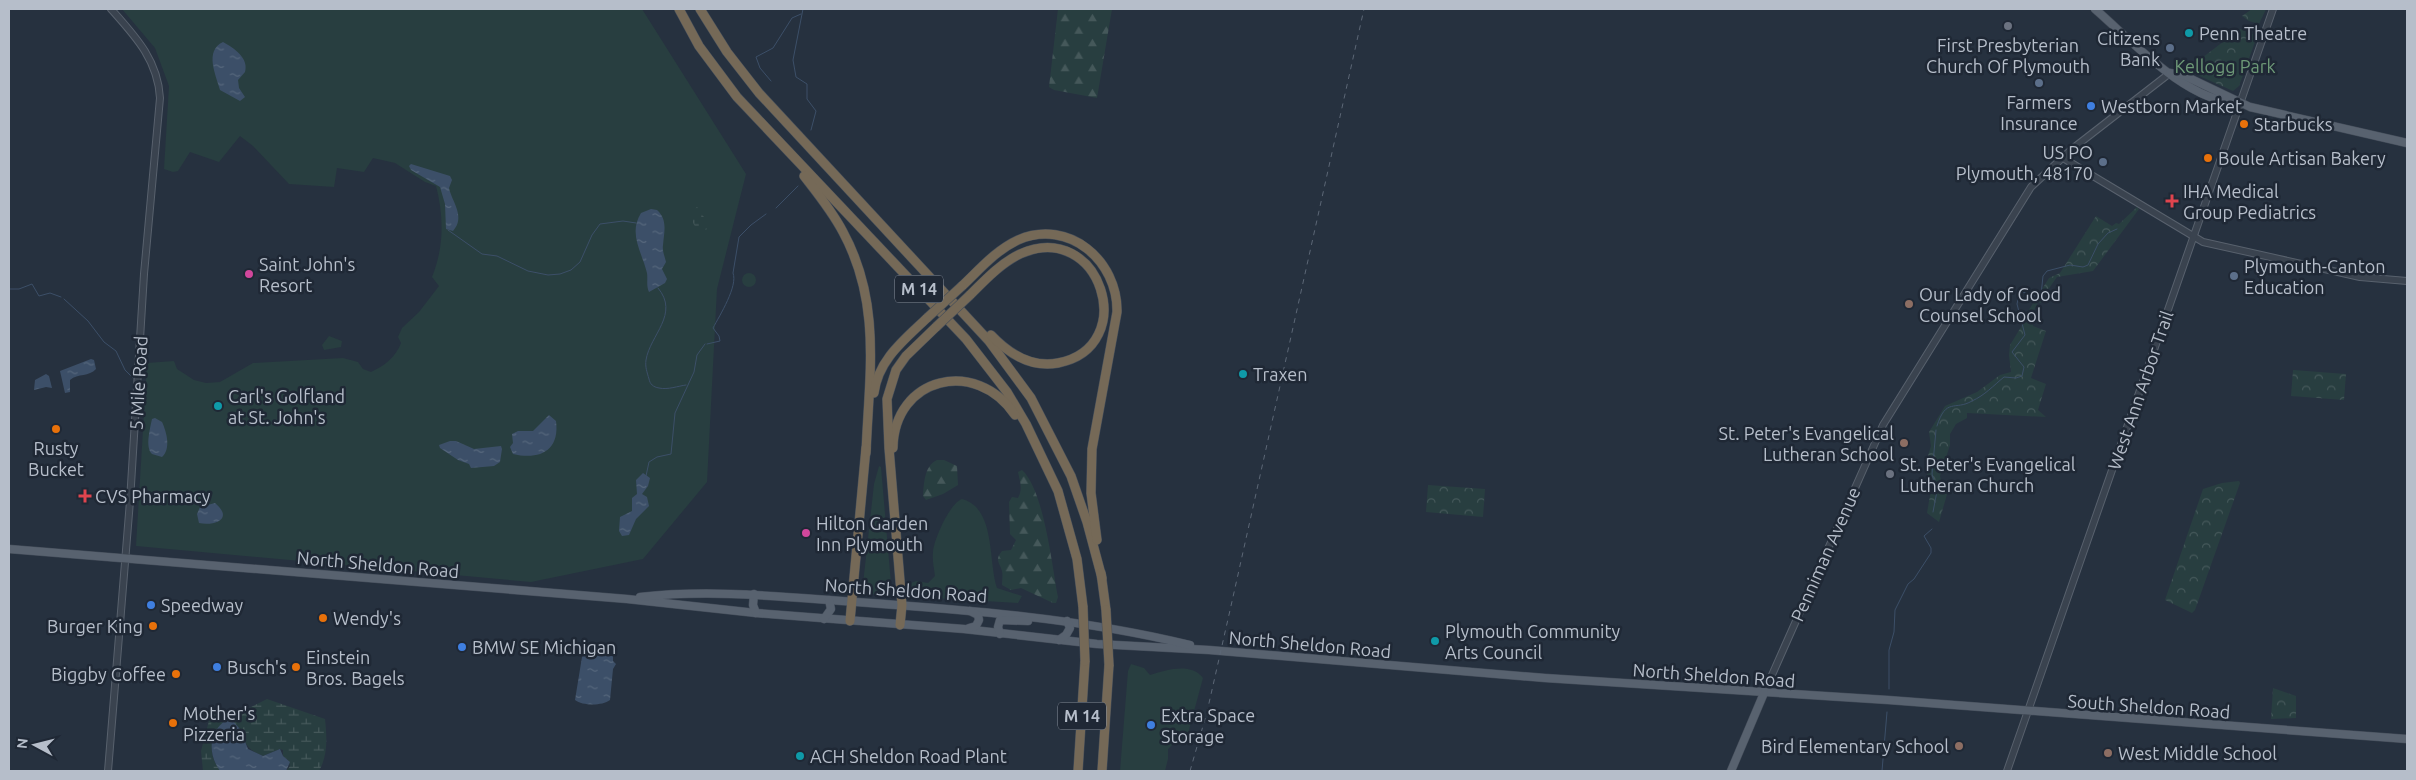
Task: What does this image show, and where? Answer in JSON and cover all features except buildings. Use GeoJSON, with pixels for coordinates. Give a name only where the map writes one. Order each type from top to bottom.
{"type":"FeatureCollection","features":[{"type":"Feature","properties":{"kind":"highway","name":"M 14"},"geometry":{"type":"LineString","coordinates":[[679,9],[716,70],[774,138],[890,257],[974,349],[1007,392],[1043,457],[1058,491],[1071,534],[1083,607],[1085,661],[1078,771]]}},
{"type":"Feature","properties":{"kind":"highway","name":"M 14"},"geometry":{"type":"LineString","coordinates":[[700,9],[726,52],[759,93],[989,341],[1031,398],[1074,483],[1102,578],[1109,665],[1102,771]]}},
{"type":"Feature","properties":{"kind":"highway"},"geometry":{"type":"LineString","coordinates":[[774,138],[833,214],[851,248],[864,285],[872,341],[866,453]]}},
{"type":"Feature","properties":{"kind":"highway"},"geometry":{"type":"LineString","coordinates":[[850,621],[866,453],[874,389],[880,372],[895,348],[1002,250],[1019,240],[1037,235],[1059,236],[1079,243],[1096,255],[1109,273],[1116,294],[1117,312],[1094,432],[1090,465],[1091,494],[1102,578]]}},
{"type":"Feature","properties":{"kind":"highway"},"geometry":{"type":"LineString","coordinates":[[900,625],[902,605],[886,412],[889,387],[896,370],[906,356],[936,327],[970,295],[1007,262],[1019,254],[1036,249],[1055,249],[1073,254],[1092,270],[1102,287],[1104,312],[1097,335],[1084,350],[1063,362],[1037,364],[1023,359],[1006,349],[967,310],[937,285]]}},
{"type":"Feature","properties":{"kind":"highway"},"geometry":{"type":"LineString","coordinates":[[893,496],[893,441],[900,415],[906,405],[918,394],[942,382],[969,381],[995,393],[1011,409],[1043,457]]}},
{"type":"Feature","properties":{"kind":"main road"},"geometry":{"type":"LineString","coordinates":[[2095,9],[2159,65],[2170,72],[2183,75],[2240,103],[2407,143]]}},
{"type":"Feature","properties":{"kind":"main road","name":"North Sheldon Road"},"geometry":{"type":"LineString","coordinates":[[9,548],[627,599],[756,613],[964,629],[1059,640],[1209,650],[1545,678],[1888,700]]}},
{"type":"Feature","properties":{"kind":"main road","name":"North Sheldon Road"},"geometry":{"type":"LineString","coordinates":[[627,599],[658,595],[754,594],[965,609],[1067,621],[1209,650]]}},
{"type":"Feature","properties":{"kind":"main road"},"geometry":{"type":"LineString","coordinates":[[754,594],[753,608],[756,613]]}},
{"type":"Feature","properties":{"kind":"main road"},"geometry":{"type":"LineString","coordinates":[[824,619],[831,610],[829,600]]}},
{"type":"Feature","properties":{"kind":"main road"},"geometry":{"type":"LineString","coordinates":[[964,629],[976,626],[979,620],[978,615],[965,609]]}},
{"type":"Feature","properties":{"kind":"main road"},"geometry":{"type":"LineString","coordinates":[[1000,634],[998,626],[1000,620],[1043,622],[1053,619]]}},
{"type":"Feature","properties":{"kind":"main road"},"geometry":{"type":"LineString","coordinates":[[1059,640],[1069,632],[1070,628],[1067,621]]}},
{"type":"Feature","properties":{"kind":"main road"},"geometry":{"type":"LineString","coordinates":[[1731,771],[1764,693]]}},
{"type":"Feature","properties":{"kind":"main road","name":"South Sheldon Road"},"geometry":{"type":"LineString","coordinates":[[1888,700],[2407,739]]}},
{"type":"Feature","properties":{"kind":"street","name":"5 Mile Road"},"geometry":{"type":"LineString","coordinates":[[108,771],[126,559],[144,274],[160,98],[157,77],[150,57],[111,9]]}},
{"type":"Feature","properties":{"kind":"street","name":"West Ann Arbor Trail"},"geometry":{"type":"LineString","coordinates":[[2007,771],[2273,9]]}},
{"type":"Feature","properties":{"kind":"street","name":"Penniman Avenue"},"geometry":{"type":"LineString","coordinates":[[1764,693],[1883,425],[2031,187],[2063,158],[2170,72]]}},
{"type":"Feature","properties":{"kind":"street"},"geometry":{"type":"LineString","coordinates":[[2063,158],[2202,242],[2360,278],[2407,281]]}},
{"type":"Feature","properties":{"kind":"green space"},"geometry":{"type":"Polygon","coordinates":[[[122,9],[642,9],[746,174],[717,289],[707,482],[643,559],[531,582],[136,546],[147,363],[174,361],[177,369],[194,380],[206,383],[220,382],[253,363],[343,358],[358,362],[363,369],[371,372],[393,357],[401,343],[398,337],[402,328],[419,312],[439,286],[432,277],[439,255],[442,232],[439,197],[436,186],[425,182],[395,163],[373,158],[364,172],[337,168],[334,187],[289,184],[253,146],[240,136],[219,162],[190,152],[178,171],[173,172],[164,169],[169,86],[155,48],[122,9]]]}},
{"type":"Feature","properties":{"kind":"green space"},"geometry":{"type":"Polygon","coordinates":[[[1058,9],[1112,9],[1097,98],[1054,90],[1049,87],[1058,9]]]}},
{"type":"Feature","properties":{"kind":"green space"},"geometry":{"type":"Polygon","coordinates":[[[2252,9],[2266,9],[2259,24],[2249,21],[2242,16],[2252,9]]]}},
{"type":"Feature","properties":{"kind":"green space","name":"Kellogg Park"},"geometry":{"type":"Polygon","coordinates":[[[2240,29],[2255,35],[2256,39],[2239,86],[2233,91],[2186,70],[2240,29]]]}},
{"type":"Feature","properties":{"kind":"green space"},"geometry":{"type":"Polygon","coordinates":[[[697,207],[708,223],[707,229],[702,232],[695,227],[692,218],[692,212],[697,207]]]}},
{"type":"Feature","properties":{"kind":"green space"},"geometry":{"type":"Polygon","coordinates":[[[2137,207],[2139,209],[2093,271],[2057,277],[2041,303],[2038,302],[2031,317],[2033,326],[2046,331],[2031,378],[2046,384],[2038,410],[2046,417],[1967,413],[1967,418],[1956,424],[1950,434],[1950,445],[1940,476],[1943,489],[1948,491],[1939,522],[1927,513],[1931,490],[1925,465],[1931,446],[1929,432],[1945,406],[1977,392],[2000,375],[2011,372],[2010,345],[2027,313],[2049,278],[2060,273],[2096,216],[2112,226],[2116,223],[2119,224],[2137,207]]]}},
{"type":"Feature","properties":{"kind":"green space"},"geometry":{"type":"Polygon","coordinates":[[[746,273],[752,273],[756,280],[752,287],[746,287],[742,283],[742,277],[746,273]]]}},
{"type":"Feature","properties":{"kind":"green space"},"geometry":{"type":"Polygon","coordinates":[[[329,336],[342,341],[341,347],[324,350],[322,345],[329,336]]]}},
{"type":"Feature","properties":{"kind":"green space"},"geometry":{"type":"Polygon","coordinates":[[[2293,370],[2346,374],[2344,400],[2291,396],[2293,370]]]}},
{"type":"Feature","properties":{"kind":"green space"},"geometry":{"type":"Polygon","coordinates":[[[937,460],[944,460],[957,466],[958,485],[943,494],[926,500],[923,496],[927,471],[929,466],[937,460]]]}},
{"type":"Feature","properties":{"kind":"green space"},"geometry":{"type":"Polygon","coordinates":[[[879,466],[881,467],[892,595],[890,596],[862,593],[874,484],[879,466]]]}},
{"type":"Feature","properties":{"kind":"green space"},"geometry":{"type":"Polygon","coordinates":[[[1022,470],[1030,480],[1036,494],[1046,529],[1058,597],[1056,603],[1021,588],[1011,590],[1002,585],[1002,573],[998,557],[1002,551],[1011,550],[1016,540],[1010,534],[1009,502],[1012,497],[1018,498],[1020,495],[1021,485],[1018,472],[1022,470]]]}},
{"type":"Feature","properties":{"kind":"green space"},"geometry":{"type":"Polygon","coordinates":[[[2239,481],[2240,483],[2195,610],[2192,613],[2165,600],[2203,489],[2222,483],[2239,481]]]}},
{"type":"Feature","properties":{"kind":"green space"},"geometry":{"type":"Polygon","coordinates":[[[1428,485],[1485,489],[1483,517],[1426,512],[1428,485]]]}},
{"type":"Feature","properties":{"kind":"green space"},"geometry":{"type":"Polygon","coordinates":[[[962,499],[973,504],[981,513],[986,524],[997,588],[1022,596],[1018,603],[916,597],[912,594],[911,583],[916,581],[928,583],[935,576],[933,555],[936,539],[948,514],[957,502],[962,499]]]}},
{"type":"Feature","properties":{"kind":"green space"},"geometry":{"type":"Polygon","coordinates":[[[1131,664],[1144,668],[1150,675],[1185,669],[1198,673],[1203,678],[1186,741],[1175,742],[1168,749],[1165,771],[1120,771],[1128,671],[1131,664]]]}},
{"type":"Feature","properties":{"kind":"green space"},"geometry":{"type":"Polygon","coordinates":[[[2273,688],[2296,696],[2296,718],[2271,719],[2273,688]]]}},
{"type":"Feature","properties":{"kind":"green space"},"geometry":{"type":"Polygon","coordinates":[[[267,699],[325,719],[326,746],[324,759],[319,771],[286,771],[290,766],[288,760],[283,756],[283,750],[280,749],[263,756],[255,752],[247,745],[243,734],[236,725],[216,729],[214,735],[212,751],[214,761],[221,771],[203,771],[201,751],[211,713],[247,709],[267,699]]]}},
{"type":"Feature","properties":{"kind":"water"},"geometry":{"type":"Polygon","coordinates":[[[223,42],[236,50],[245,62],[245,72],[238,80],[239,88],[245,97],[240,101],[220,90],[216,77],[213,64],[214,51],[223,42]]]}},
{"type":"Feature","properties":{"kind":"water"},"geometry":{"type":"Polygon","coordinates":[[[411,164],[450,176],[452,180],[449,188],[458,215],[457,226],[453,231],[446,229],[445,204],[440,187],[411,170],[409,166],[411,164]]]}},
{"type":"Feature","properties":{"kind":"water"},"geometry":{"type":"Polygon","coordinates":[[[651,209],[657,210],[664,222],[663,249],[666,262],[662,269],[667,279],[665,283],[649,292],[647,273],[637,243],[636,228],[641,213],[651,209]]]}},
{"type":"Feature","properties":{"kind":"water"},"geometry":{"type":"Polygon","coordinates":[[[91,359],[94,360],[96,369],[70,380],[70,392],[65,393],[60,371],[91,359]]]}},
{"type":"Feature","properties":{"kind":"water"},"geometry":{"type":"Polygon","coordinates":[[[46,374],[49,376],[52,388],[46,387],[34,390],[35,380],[46,374]]]}},
{"type":"Feature","properties":{"kind":"water"},"geometry":{"type":"Polygon","coordinates":[[[549,415],[556,421],[556,432],[551,447],[531,456],[513,454],[510,447],[513,443],[512,434],[518,431],[533,431],[549,415]]]}},
{"type":"Feature","properties":{"kind":"water"},"geometry":{"type":"Polygon","coordinates":[[[155,418],[162,422],[167,436],[166,450],[162,457],[152,454],[149,447],[152,419],[155,418]]]}},
{"type":"Feature","properties":{"kind":"water"},"geometry":{"type":"Polygon","coordinates":[[[456,441],[474,449],[501,446],[500,462],[494,466],[471,468],[469,464],[458,460],[440,448],[439,445],[456,441]]]}},
{"type":"Feature","properties":{"kind":"water"},"geometry":{"type":"Polygon","coordinates":[[[643,473],[650,478],[648,486],[642,494],[647,497],[649,506],[636,519],[629,535],[622,536],[619,531],[620,517],[632,511],[632,498],[637,494],[636,480],[643,473]]]}},
{"type":"Feature","properties":{"kind":"water"},"geometry":{"type":"Polygon","coordinates":[[[215,503],[223,513],[223,517],[216,522],[199,523],[197,514],[200,507],[215,503]]]}},
{"type":"Feature","properties":{"kind":"water"},"geometry":{"type":"Polygon","coordinates":[[[613,649],[613,661],[616,664],[613,669],[610,700],[592,704],[575,700],[582,657],[589,650],[613,649]]]}},
{"type":"Feature","properties":{"kind":"water"},"geometry":{"type":"Polygon","coordinates":[[[226,720],[232,720],[240,729],[248,749],[263,756],[280,749],[283,756],[290,762],[286,771],[220,771],[213,758],[212,744],[216,731],[226,720]]]}},
{"type":"Feature","properties":{"kind":"waterway"},"geometry":{"type":"LineString","coordinates":[[803,9],[793,60],[796,77],[807,84],[807,99],[816,111],[811,130]]}},
{"type":"Feature","properties":{"kind":"waterway"},"geometry":{"type":"LineString","coordinates":[[771,81],[760,68],[756,57],[773,48],[792,18],[801,14]]}},
{"type":"Feature","properties":{"kind":"waterway"},"geometry":{"type":"LineString","coordinates":[[776,208],[798,186]]}},
{"type":"Feature","properties":{"kind":"waterway"},"geometry":{"type":"LineString","coordinates":[[707,344],[720,341],[713,328],[731,293],[739,237],[766,214]]}},
{"type":"Feature","properties":{"kind":"waterway"},"geometry":{"type":"LineString","coordinates":[[448,230],[482,254],[497,256],[528,271],[548,275],[560,274],[571,270],[580,262],[592,235],[600,224],[623,221],[636,223]]}},
{"type":"Feature","properties":{"kind":"waterway"},"geometry":{"type":"LineString","coordinates":[[1937,426],[1940,417],[1948,408],[1966,404],[1977,399],[2004,377],[2016,378],[2022,376],[2024,367],[2012,352],[2025,335],[2017,304],[2019,295],[2023,292],[2032,296],[2041,295],[2043,276],[2047,271],[2070,265],[2083,267],[2088,265],[2098,244],[2108,233],[2117,229]]}},
{"type":"Feature","properties":{"kind":"waterway"},"geometry":{"type":"LineString","coordinates":[[9,289],[19,289],[32,284],[39,296],[50,293],[61,297]]}},
{"type":"Feature","properties":{"kind":"waterway"},"geometry":{"type":"LineString","coordinates":[[658,288],[664,298],[666,307],[662,324],[646,360],[649,381],[657,388],[686,385]]}},
{"type":"Feature","properties":{"kind":"waterway"},"geometry":{"type":"LineString","coordinates":[[64,299],[88,321],[104,342],[116,351],[125,370],[133,378]]}},
{"type":"Feature","properties":{"kind":"waterway"},"geometry":{"type":"LineString","coordinates":[[646,476],[649,462],[657,457],[671,454],[675,413],[694,372],[697,355],[705,344]]}},
{"type":"Feature","properties":{"kind":"waterway"},"geometry":{"type":"LineString","coordinates":[[1933,512],[1937,491],[1932,474],[1936,430]]}},
{"type":"Feature","properties":{"kind":"waterway"},"geometry":{"type":"LineString","coordinates":[[1889,689],[1889,650],[1894,632],[1895,610],[1908,584],[1914,579],[1931,553],[1931,548],[1924,536],[1932,529]]}},
{"type":"Feature","properties":{"kind":"waterway"},"geometry":{"type":"LineString","coordinates":[[1882,771],[1887,712]]}},
{"type":"Feature","properties":{"kind":"railway"},"geometry":{"type":"LineString","coordinates":[[1190,771],[1207,712],[1364,9]]}},
{"type":"Feature","properties":{"kind":"place","name":"First Presbyterian Church Of Plymouth"},"geometry":{"type":"Point","coordinates":[2008,26]}},
{"type":"Feature","properties":{"kind":"place","name":"Penn Theatre"},"geometry":{"type":"Point","coordinates":[2189,33]}},
{"type":"Feature","properties":{"kind":"place","name":"Citizens Bank"},"geometry":{"type":"Point","coordinates":[2170,48]}},
{"type":"Feature","properties":{"kind":"place","name":"Farmers Insurance"},"geometry":{"type":"Point","coordinates":[2039,83]}},
{"type":"Feature","properties":{"kind":"place","name":"Westborn Market"},"geometry":{"type":"Point","coordinates":[2091,106]}},
{"type":"Feature","properties":{"kind":"place","name":"Starbucks"},"geometry":{"type":"Point","coordinates":[2244,124]}},
{"type":"Feature","properties":{"kind":"place","name":"Boule Artisan Bakery"},"geometry":{"type":"Point","coordinates":[2208,158]}},
{"type":"Feature","properties":{"kind":"place","name":"US PO Plymouth, 48170"},"geometry":{"type":"Point","coordinates":[2103,162]}},
{"type":"Feature","properties":{"kind":"place","name":"IHA Medical Group Pediatrics"},"geometry":{"type":"Point","coordinates":[2172,201]}},
{"type":"Feature","properties":{"kind":"place","name":"Saint John's Resort"},"geometry":{"type":"Point","coordinates":[249,274]}},
{"type":"Feature","properties":{"kind":"place","name":"Plymouth-Canton Education"},"geometry":{"type":"Point","coordinates":[2234,276]}},
{"type":"Feature","properties":{"kind":"place","name":"Our Lady of Good Counsel School"},"geometry":{"type":"Point","coordinates":[1909,304]}},
{"type":"Feature","properties":{"kind":"place","name":"Traxen"},"geometry":{"type":"Point","coordinates":[1243,374]}},
{"type":"Feature","properties":{"kind":"place","name":"Carl's Golfland at St. John's"},"geometry":{"type":"Point","coordinates":[218,406]}},
{"type":"Feature","properties":{"kind":"place","name":"Rusty Bucket"},"geometry":{"type":"Point","coordinates":[56,429]}},
{"type":"Feature","properties":{"kind":"place","name":"St. Peter's Evangelical Lutheran School"},"geometry":{"type":"Point","coordinates":[1904,443]}},
{"type":"Feature","properties":{"kind":"place","name":"St. Peter's Evangelical Lutheran Church"},"geometry":{"type":"Point","coordinates":[1890,474]}},
{"type":"Feature","properties":{"kind":"place","name":"CVS Pharmacy"},"geometry":{"type":"Point","coordinates":[85,496]}},
{"type":"Feature","properties":{"kind":"place","name":"Hilton Garden Inn Plymouth"},"geometry":{"type":"Point","coordinates":[806,533]}},
{"type":"Feature","properties":{"kind":"place","name":"Speedway"},"geometry":{"type":"Point","coordinates":[151,605]}},
{"type":"Feature","properties":{"kind":"place","name":"Wendy's"},"geometry":{"type":"Point","coordinates":[323,618]}},
{"type":"Feature","properties":{"kind":"place","name":"Burger King"},"geometry":{"type":"Point","coordinates":[153,626]}},
{"type":"Feature","properties":{"kind":"place","name":"Plymouth Community Arts Council"},"geometry":{"type":"Point","coordinates":[1435,641]}},
{"type":"Feature","properties":{"kind":"place","name":"BMW SE Michigan"},"geometry":{"type":"Point","coordinates":[462,647]}},
{"type":"Feature","properties":{"kind":"place","name":"Busch's"},"geometry":{"type":"Point","coordinates":[217,667]}},
{"type":"Feature","properties":{"kind":"place","name":"Einstein Bros. Bagels"},"geometry":{"type":"Point","coordinates":[296,667]}},
{"type":"Feature","properties":{"kind":"place","name":"Biggby Coffee"},"geometry":{"type":"Point","coordinates":[176,674]}},
{"type":"Feature","properties":{"kind":"place","name":"Mother's Pizzeria"},"geometry":{"type":"Point","coordinates":[173,723]}},
{"type":"Feature","properties":{"kind":"place","name":"Extra Space Storage"},"geometry":{"type":"Point","coordinates":[1151,725]}},
{"type":"Feature","properties":{"kind":"place","name":"Bird Elementary School"},"geometry":{"type":"Point","coordinates":[1959,746]}},
{"type":"Feature","properties":{"kind":"place","name":"West Middle School"},"geometry":{"type":"Point","coordinates":[2108,753]}},
{"type":"Feature","properties":{"kind":"place","name":"ACH Sheldon Road Plant"},"geometry":{"type":"Point","coordinates":[800,756]}}]}
